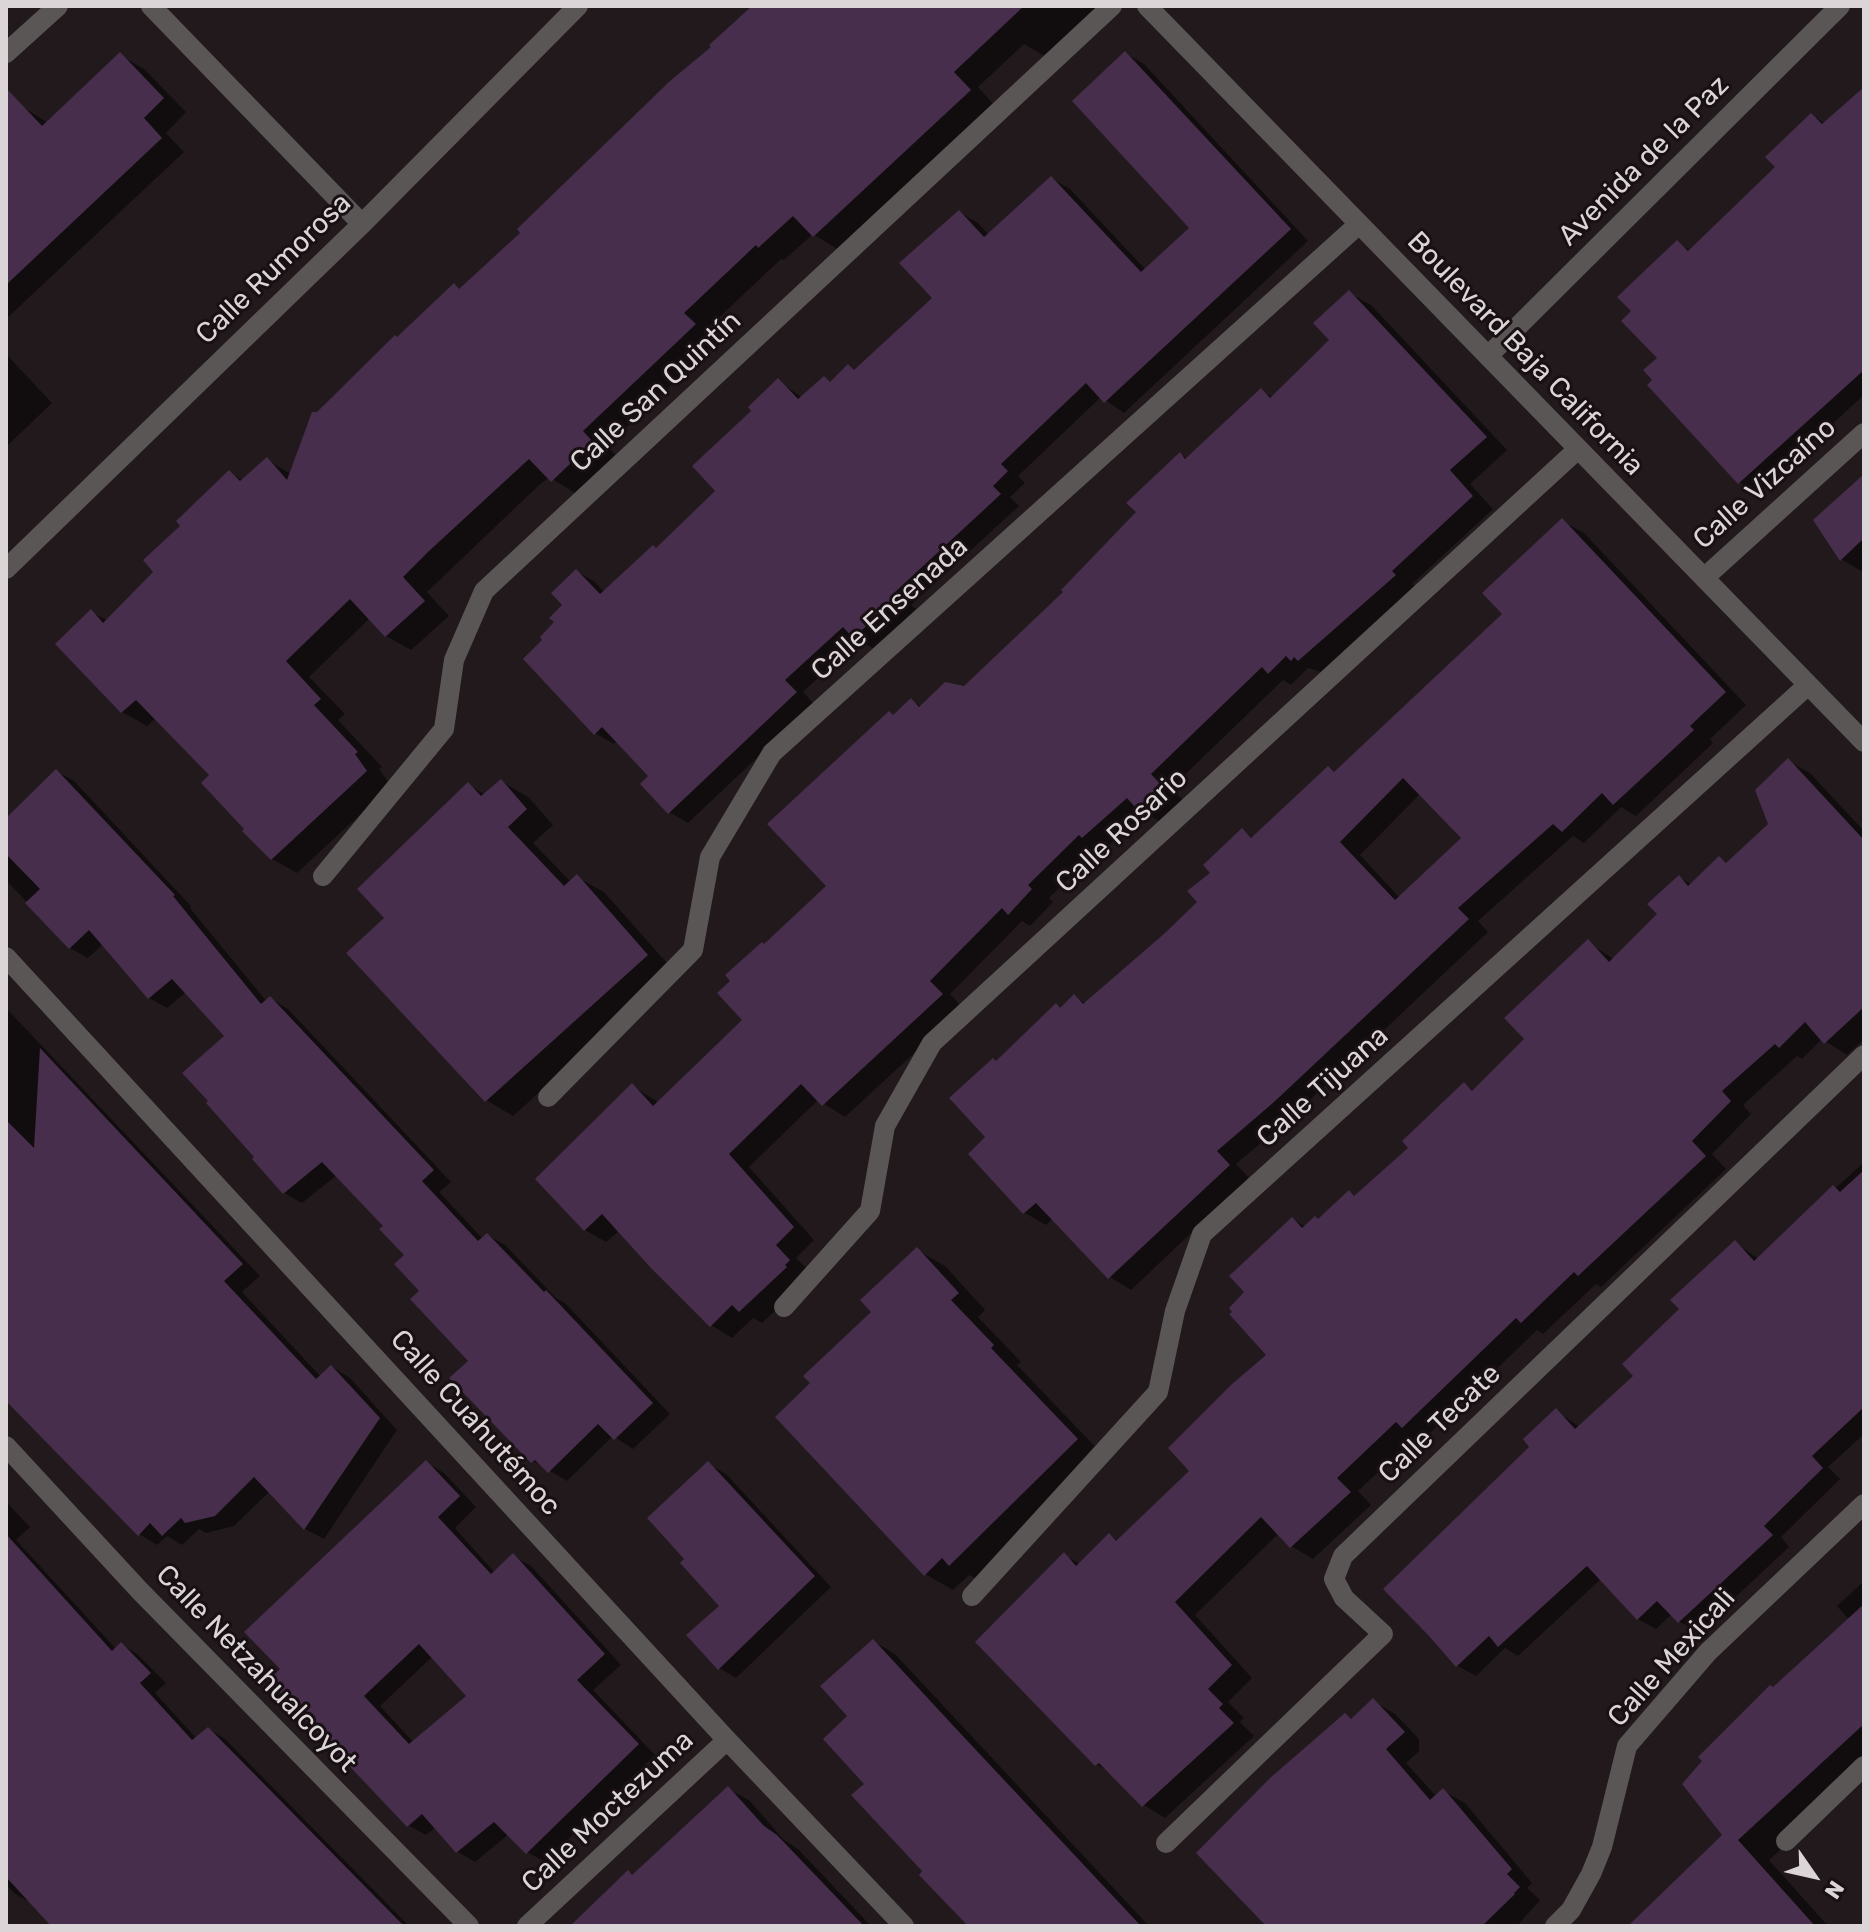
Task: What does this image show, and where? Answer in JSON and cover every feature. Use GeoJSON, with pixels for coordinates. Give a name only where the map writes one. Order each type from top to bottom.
{"type":"FeatureCollection","features":[{"type":"Feature","properties":{"kind":"street"},"geometry":{"type":"LineString","coordinates":[[6,53],[58,6]]}},
{"type":"Feature","properties":{"kind":"street"},"geometry":{"type":"LineString","coordinates":[[151,6],[362,224]]}},
{"type":"Feature","properties":{"kind":"street","name":"Calle Rumorosa"},"geometry":{"type":"LineString","coordinates":[[6,569],[362,224],[578,6]]}},
{"type":"Feature","properties":{"kind":"street","name":"Calle San Quintín"},"geometry":{"type":"LineString","coordinates":[[323,876],[444,729],[454,660],[484,591],[1112,6]]}},
{"type":"Feature","properties":{"kind":"street","name":"Boulevard Baja California"},"geometry":{"type":"LineString","coordinates":[[1147,6],[1864,742]]}},
{"type":"Feature","properties":{"kind":"street","name":"Avenida de la Paz"},"geometry":{"type":"LineString","coordinates":[[1488,356],[1840,6]]}},
{"type":"Feature","properties":{"kind":"street","name":"Calle Ensenada"},"geometry":{"type":"LineString","coordinates":[[548,1097],[693,950],[710,857],[772,753],[1359,224]]}},
{"type":"Feature","properties":{"kind":"street","name":"Calle Vizcaíno"},"geometry":{"type":"LineString","coordinates":[[1704,578],[1864,433]]}},
{"type":"Feature","properties":{"kind":"street","name":"Calle Rosario"},"geometry":{"type":"LineString","coordinates":[[784,1307],[870,1211],[885,1126],[932,1043],[1578,449]]}},
{"type":"Feature","properties":{"kind":"street","name":"Calle Tijuana"},"geometry":{"type":"LineString","coordinates":[[972,1596],[1158,1392],[1175,1311],[1202,1234],[1808,685]]}},
{"type":"Feature","properties":{"kind":"street","name":"Calle Cuahutémoc"},"geometry":{"type":"LineString","coordinates":[[6,957],[727,1740],[904,1926]]}},
{"type":"Feature","properties":{"kind":"street","name":"Calle Tecate"},"geometry":{"type":"LineString","coordinates":[[1166,1843],[1383,1634],[1344,1598],[1334,1579],[1343,1556],[1864,1055]]}},
{"type":"Feature","properties":{"kind":"street","name":"Calle Netzahualcoyot"},"geometry":{"type":"LineString","coordinates":[[6,1446],[140,1591],[469,1926]]}},
{"type":"Feature","properties":{"kind":"street","name":"Calle Mexicali"},"geometry":{"type":"LineString","coordinates":[[1555,1926],[1571,1910],[1602,1847],[1627,1746],[1708,1652],[1864,1504]]}},
{"type":"Feature","properties":{"kind":"street","name":"Calle Moctezuma"},"geometry":{"type":"LineString","coordinates":[[527,1926],[727,1740]]}},
{"type":"Feature","properties":{"kind":"street"},"geometry":{"type":"LineString","coordinates":[[1786,1841],[1864,1766]]}},
{"type":"Feature","properties":{"kind":"building"},"geometry":{"type":"Polygon","coordinates":[[[752,6],[1024,6],[954,72],[971,90],[813,237],[793,216],[758,248],[756,245],[684,313],[696,324],[583,431],[593,442],[551,482],[529,459],[429,551],[403,577],[425,601],[385,637],[350,599],[286,661],[321,699],[314,705],[358,752],[355,754],[367,771],[271,860],[201,783],[209,775],[136,700],[121,713],[55,644],[91,609],[103,623],[153,572],[143,560],[180,526],[176,521],[229,470],[240,481],[267,457],[287,480],[312,412],[317,412],[395,335],[397,337],[454,283],[459,289],[520,233],[517,229],[752,6]]]}},
{"type":"Feature","properties":{"kind":"building"},"geometry":{"type":"Polygon","coordinates":[[[1125,51],[1291,229],[1104,403],[1086,383],[1001,464],[1008,471],[993,486],[1001,494],[894,593],[898,598],[853,638],[843,627],[785,680],[797,692],[668,814],[640,784],[648,776],[602,727],[594,735],[523,659],[542,640],[540,637],[554,622],[549,618],[562,605],[551,593],[576,569],[600,594],[653,545],[656,548],[715,491],[692,466],[751,411],[748,407],[778,378],[798,399],[824,376],[830,382],[848,364],[854,370],[932,298],[899,263],[959,210],[984,237],[1051,176],[1141,272],[1189,228],[1072,101],[1125,51]]]}},
{"type":"Feature","properties":{"kind":"building"},"geometry":{"type":"Polygon","coordinates":[[[120,52],[164,98],[144,118],[162,138],[6,285],[6,88],[42,126],[120,52]]]}},
{"type":"Feature","properties":{"kind":"building"},"geometry":{"type":"Polygon","coordinates":[[[1864,87],[1864,370],[1738,484],[1647,385],[1652,380],[1643,370],[1657,358],[1621,321],[1631,311],[1617,297],[1677,240],[1688,251],[1775,167],[1765,157],[1811,113],[1822,124],[1864,87]]]}},
{"type":"Feature","properties":{"kind":"building"},"geometry":{"type":"Polygon","coordinates":[[[1349,290],[1487,437],[1450,470],[1473,496],[1392,571],[1396,575],[1298,661],[1294,657],[1291,661],[1286,656],[1268,674],[1262,667],[1151,774],[1165,789],[1140,813],[1127,798],[1082,838],[1079,835],[1028,885],[1032,889],[1008,915],[1002,908],[930,981],[943,994],[822,1106],[801,1084],[729,1154],[794,1227],[776,1245],[790,1260],[785,1265],[787,1267],[739,1312],[732,1305],[710,1327],[602,1214],[584,1231],[535,1179],[632,1083],[653,1106],[742,1020],[717,993],[730,981],[725,975],[762,942],[764,944],[826,886],[767,824],[889,711],[893,715],[911,698],[919,707],[945,682],[964,686],[1063,592],[1061,590],[1136,512],[1126,503],[1180,452],[1185,459],[1261,388],[1270,398],[1329,340],[1313,323],[1349,290]]]}},
{"type":"Feature","properties":{"kind":"building"},"geometry":{"type":"Polygon","coordinates":[[[1864,474],[1864,538],[1840,561],[1813,520],[1864,474]]]}},
{"type":"Feature","properties":{"kind":"building"},"geometry":{"type":"Polygon","coordinates":[[[1562,518],[1726,692],[1690,726],[1694,730],[1613,805],[1602,793],[1562,832],[1553,824],[1458,908],[1469,919],[1274,1102],[1217,1151],[1230,1165],[1108,1279],[1036,1203],[1023,1214],[968,1154],[985,1137],[949,1098],[993,1058],[996,1061],[1056,1003],[1060,1008],[1074,994],[1083,1004],[1165,933],[1197,902],[1187,891],[1210,873],[1203,865],[1242,828],[1251,838],[1328,766],[1334,772],[1502,614],[1482,593],[1562,518]],[[1403,778],[1340,842],[1395,900],[1461,838],[1403,778]]]}},
{"type":"Feature","properties":{"kind":"building"},"geometry":{"type":"Polygon","coordinates":[[[1788,758],[1864,840],[1864,1007],[1824,1044],[1805,1022],[1779,1048],[1775,1044],[1722,1091],[1731,1101],[1692,1141],[1706,1156],[1578,1276],[1574,1272],[1521,1323],[1516,1318],[1402,1428],[1396,1422],[1337,1478],[1351,1492],[1290,1548],[1261,1517],[1175,1602],[1232,1665],[1208,1689],[1223,1704],[1219,1708],[1234,1723],[1142,1807],[1099,1763],[1095,1766],[975,1642],[1064,1552],[1076,1566],[1109,1533],[1116,1541],[1189,1471],[1168,1448],[1266,1355],[1229,1314],[1232,1312],[1229,1308],[1244,1292],[1229,1276],[1292,1217],[1302,1228],[1315,1216],[1318,1219],[1349,1190],[1354,1196],[1408,1148],[1402,1141],[1464,1082],[1472,1091],[1524,1039],[1504,1018],[1588,939],[1609,962],[1657,914],[1647,904],[1679,875],[1688,886],[1719,856],[1726,863],[1768,824],[1755,790],[1788,758]]]}},
{"type":"Feature","properties":{"kind":"building"},"geometry":{"type":"Polygon","coordinates":[[[56,769],[175,895],[261,1004],[270,996],[434,1170],[422,1181],[478,1241],[487,1233],[653,1403],[614,1440],[598,1424],[548,1473],[535,1460],[531,1463],[449,1378],[468,1361],[410,1299],[419,1291],[394,1264],[404,1255],[379,1229],[383,1226],[322,1162],[283,1194],[182,1073],[224,1036],[172,979],[148,999],[89,930],[69,949],[25,903],[40,889],[6,854],[6,818],[56,769]]]}},
{"type":"Feature","properties":{"kind":"building"},"geometry":{"type":"Polygon","coordinates":[[[501,779],[527,809],[508,827],[564,886],[577,874],[648,955],[485,1102],[346,953],[384,918],[357,889],[468,782],[481,796],[501,779]]]}},
{"type":"Feature","properties":{"kind":"building"},"geometry":{"type":"Polygon","coordinates":[[[40,1048],[243,1264],[224,1281],[316,1379],[331,1365],[380,1418],[304,1530],[254,1477],[215,1516],[185,1523],[181,1518],[162,1536],[150,1523],[138,1536],[6,1401],[6,1120],[34,1148],[40,1048]]]}},
{"type":"Feature","properties":{"kind":"building"},"geometry":{"type":"Polygon","coordinates":[[[1864,1170],[1864,1407],[1812,1456],[1823,1468],[1764,1526],[1773,1535],[1678,1623],[1657,1601],[1637,1620],[1587,1566],[1498,1647],[1489,1636],[1456,1667],[1383,1589],[1529,1447],[1523,1439],[1556,1408],[1575,1429],[1633,1376],[1622,1364],[1679,1309],[1670,1300],[1735,1240],[1754,1261],[1833,1185],[1840,1192],[1864,1170]]]}},
{"type":"Feature","properties":{"kind":"building"},"geometry":{"type":"Polygon","coordinates":[[[917,1247],[959,1293],[951,1300],[994,1345],[991,1348],[1078,1439],[949,1566],[942,1558],[924,1576],[775,1417],[810,1383],[803,1376],[871,1312],[860,1300],[917,1247]]]}},
{"type":"Feature","properties":{"kind":"building"},"geometry":{"type":"Polygon","coordinates":[[[426,1460],[460,1496],[438,1517],[491,1574],[513,1553],[605,1654],[577,1680],[639,1744],[526,1854],[494,1822],[456,1853],[422,1814],[407,1827],[268,1680],[280,1669],[244,1632],[426,1460]],[[419,1644],[364,1696],[409,1744],[466,1696],[419,1644]]]}},
{"type":"Feature","properties":{"kind":"building"},"geometry":{"type":"Polygon","coordinates":[[[708,1461],[815,1576],[718,1670],[686,1635],[719,1606],[680,1563],[684,1559],[647,1518],[708,1461]]]}},
{"type":"Feature","properties":{"kind":"building"},"geometry":{"type":"Polygon","coordinates":[[[6,1534],[112,1651],[121,1642],[151,1673],[140,1683],[192,1740],[208,1727],[404,1926],[51,1926],[6,1877],[6,1534]]]}},
{"type":"Feature","properties":{"kind":"building"},"geometry":{"type":"Polygon","coordinates":[[[1864,1604],[1864,1724],[1738,1840],[1815,1926],[1628,1926],[1722,1835],[1682,1784],[1702,1761],[1698,1757],[1770,1685],[1773,1687],[1864,1604]]]}},
{"type":"Feature","properties":{"kind":"building"},"geometry":{"type":"Polygon","coordinates":[[[873,1639],[1141,1926],[968,1926],[919,1875],[922,1871],[851,1795],[864,1784],[823,1739],[847,1716],[820,1686],[873,1639]]]}},
{"type":"Feature","properties":{"kind":"building"},"geometry":{"type":"Polygon","coordinates":[[[1373,1698],[1405,1732],[1386,1749],[1430,1800],[1443,1788],[1512,1869],[1507,1874],[1520,1887],[1482,1926],[1266,1926],[1196,1853],[1270,1778],[1345,1713],[1351,1719],[1373,1698]]]}},
{"type":"Feature","properties":{"kind":"building"},"geometry":{"type":"Polygon","coordinates":[[[728,1786],[864,1926],[570,1926],[628,1870],[632,1875],[728,1786]]]}}]}
